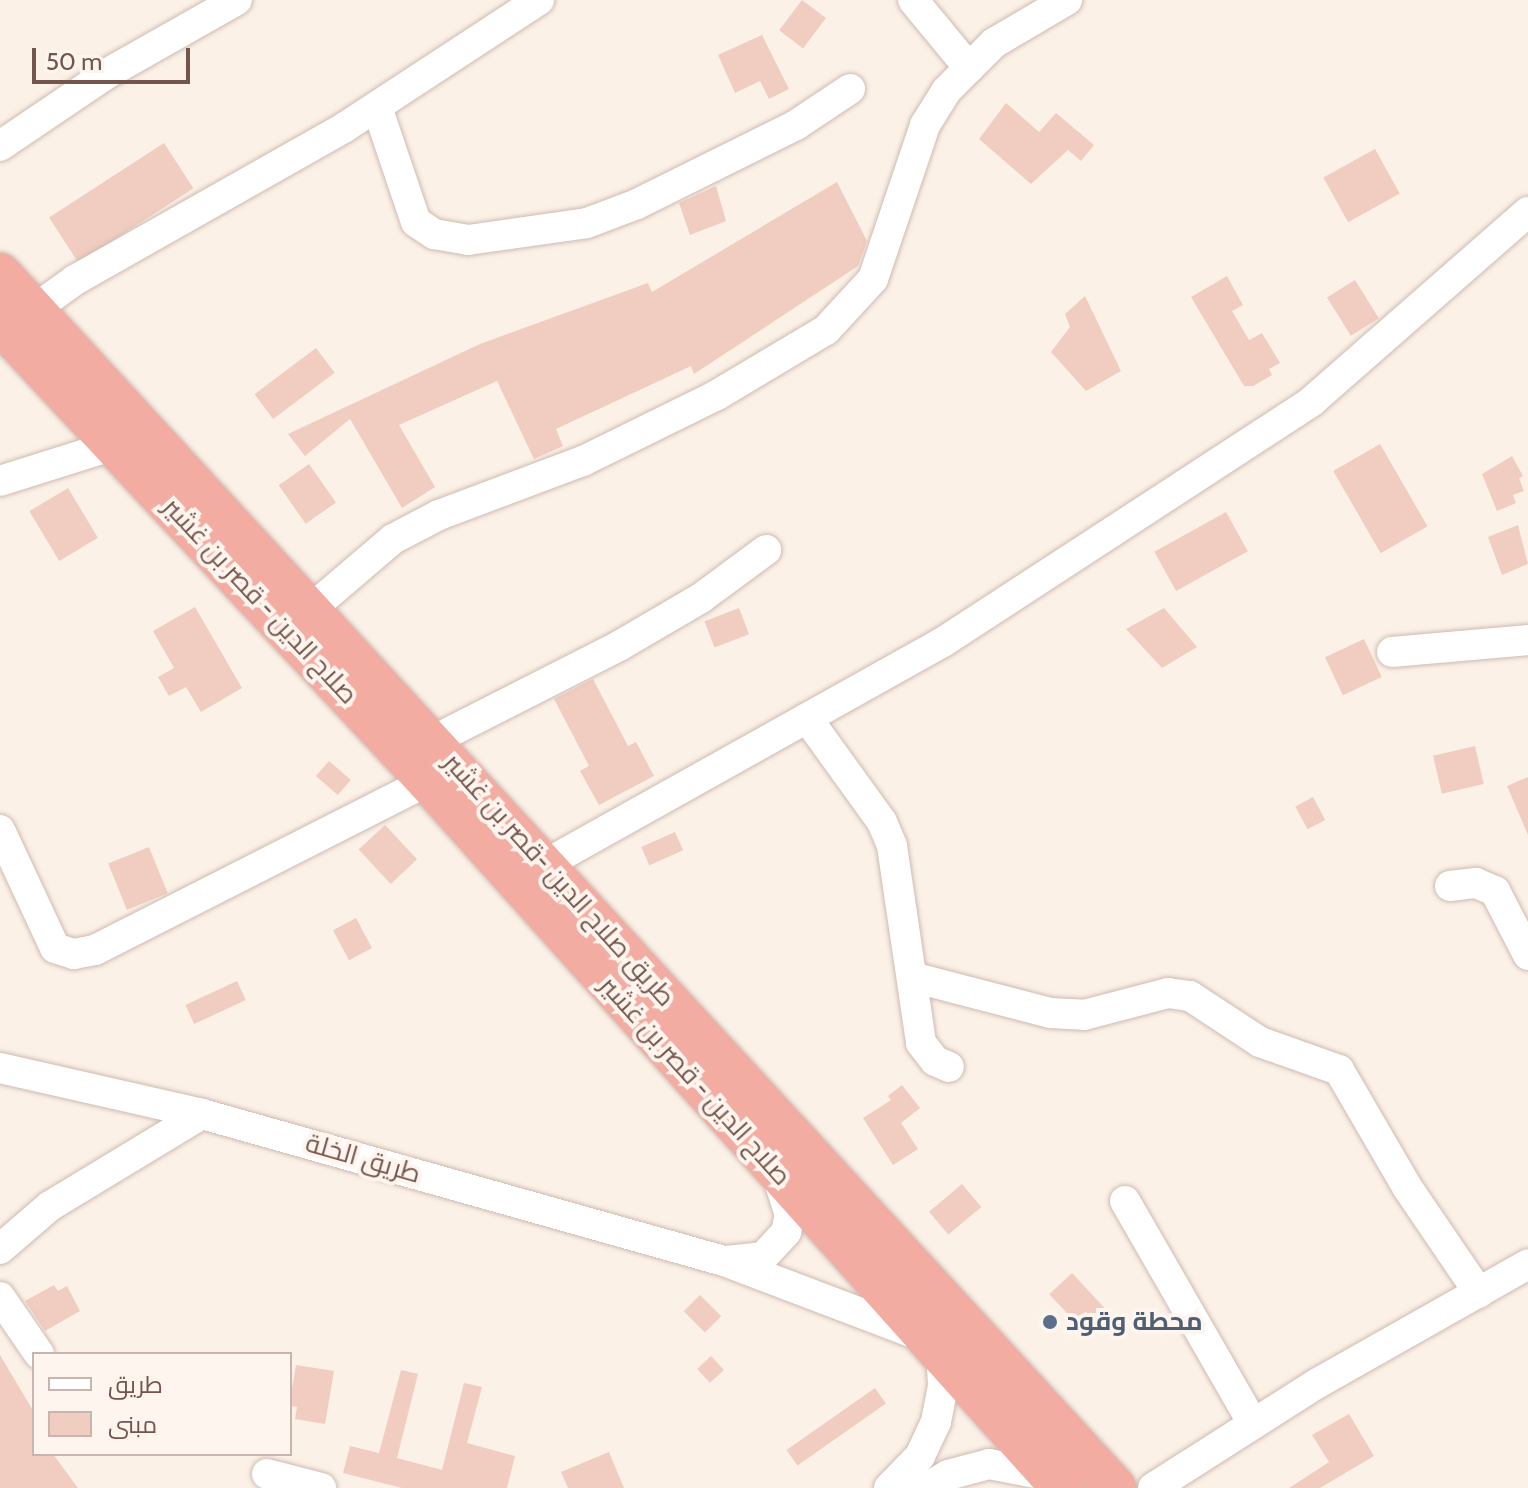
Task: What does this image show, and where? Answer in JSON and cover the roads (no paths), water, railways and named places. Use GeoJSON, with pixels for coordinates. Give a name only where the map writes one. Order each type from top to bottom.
{"type":"FeatureCollection","features":[{"type":"Feature","properties":{"kind":"highway","name":"طريق صلاح الدين -قصر بن غشير"},"geometry":{"type":"LineString","coordinates":[[0,274],[16,317],[311,609],[430,761],[544,865],[1115,1488]]}},
{"type":"Feature","properties":{"kind":"highway","name":"صلاح الدين - قصر بن غشير"},"geometry":{"type":"LineString","coordinates":[[16,317],[114,445],[430,761],[774,1170],[1057,1482]]}},
{"type":"Feature","properties":{"kind":"street"},"geometry":{"type":"LineString","coordinates":[[0,146],[108,73],[237,0]]}},
{"type":"Feature","properties":{"kind":"street"},"geometry":{"type":"LineString","coordinates":[[16,317],[377,107],[539,0]]}},
{"type":"Feature","properties":{"kind":"street"},"geometry":{"type":"LineString","coordinates":[[913,0],[969,68]]}},
{"type":"Feature","properties":{"kind":"street"},"geometry":{"type":"LineString","coordinates":[[311,609],[393,539],[439,515],[583,461],[717,395],[826,330],[873,279],[925,125],[946,91],[994,43],[1067,0]]}},
{"type":"Feature","properties":{"kind":"street"},"geometry":{"type":"LineString","coordinates":[[377,107],[416,222],[434,234],[468,240],[587,223],[637,204],[796,125],[850,89]]}},
{"type":"Feature","properties":{"kind":"street"},"geometry":{"type":"LineString","coordinates":[[544,865],[943,642],[1312,401],[1528,212]]}},
{"type":"Feature","properties":{"kind":"street"},"geometry":{"type":"LineString","coordinates":[[0,481],[114,445]]}},
{"type":"Feature","properties":{"kind":"street"},"geometry":{"type":"LineString","coordinates":[[0,830],[55,948],[74,954],[95,950],[430,761],[701,598],[766,550]]}},
{"type":"Feature","properties":{"kind":"street"},"geometry":{"type":"LineString","coordinates":[[1392,652],[1528,640]]}},
{"type":"Feature","properties":{"kind":"street"},"geometry":{"type":"LineString","coordinates":[[807,718],[882,822],[892,846],[921,1043],[935,1061],[949,1067]]}},
{"type":"Feature","properties":{"kind":"street"},"geometry":{"type":"LineString","coordinates":[[1450,886],[1476,883],[1495,891],[1528,955]]}},
{"type":"Feature","properties":{"kind":"street"},"geometry":{"type":"LineString","coordinates":[[912,977],[1050,1013],[1084,1015],[1168,993],[1190,996],[1260,1042],[1339,1070],[1407,1187],[1479,1293]]}},
{"type":"Feature","properties":{"kind":"street","name":"طريق الخلة"},"geometry":{"type":"LineString","coordinates":[[0,1068],[202,1114],[724,1261],[935,1344]]}},
{"type":"Feature","properties":{"kind":"street"},"geometry":{"type":"LineString","coordinates":[[0,1249],[50,1206],[202,1114]]}},
{"type":"Feature","properties":{"kind":"street","name":"طريق الخلة"},"geometry":{"type":"LineString","coordinates":[[724,1261],[763,1257],[786,1232],[790,1215],[774,1170]]}},
{"type":"Feature","properties":{"kind":"street"},"geometry":{"type":"LineString","coordinates":[[1125,1201],[1253,1424]]}},
{"type":"Feature","properties":{"kind":"street"},"geometry":{"type":"LineString","coordinates":[[1153,1488],[1253,1424],[1528,1264]]}},
{"type":"Feature","properties":{"kind":"street"},"geometry":{"type":"LineString","coordinates":[[0,1297],[38,1352]]}},
{"type":"Feature","properties":{"kind":"street"},"geometry":{"type":"LineString","coordinates":[[889,1488],[920,1456],[936,1422],[943,1386],[935,1344]]}},
{"type":"Feature","properties":{"kind":"street"},"geometry":{"type":"LineString","coordinates":[[925,1488],[948,1475],[989,1464],[1057,1482]]}},
{"type":"Feature","properties":{"kind":"street"},"geometry":{"type":"LineString","coordinates":[[267,1474],[321,1488]]}},
{"type":"Feature","properties":{"kind":"place","name":"محطة وقود"},"geometry":{"type":"Point","coordinates":[1050,1322]}}]}
